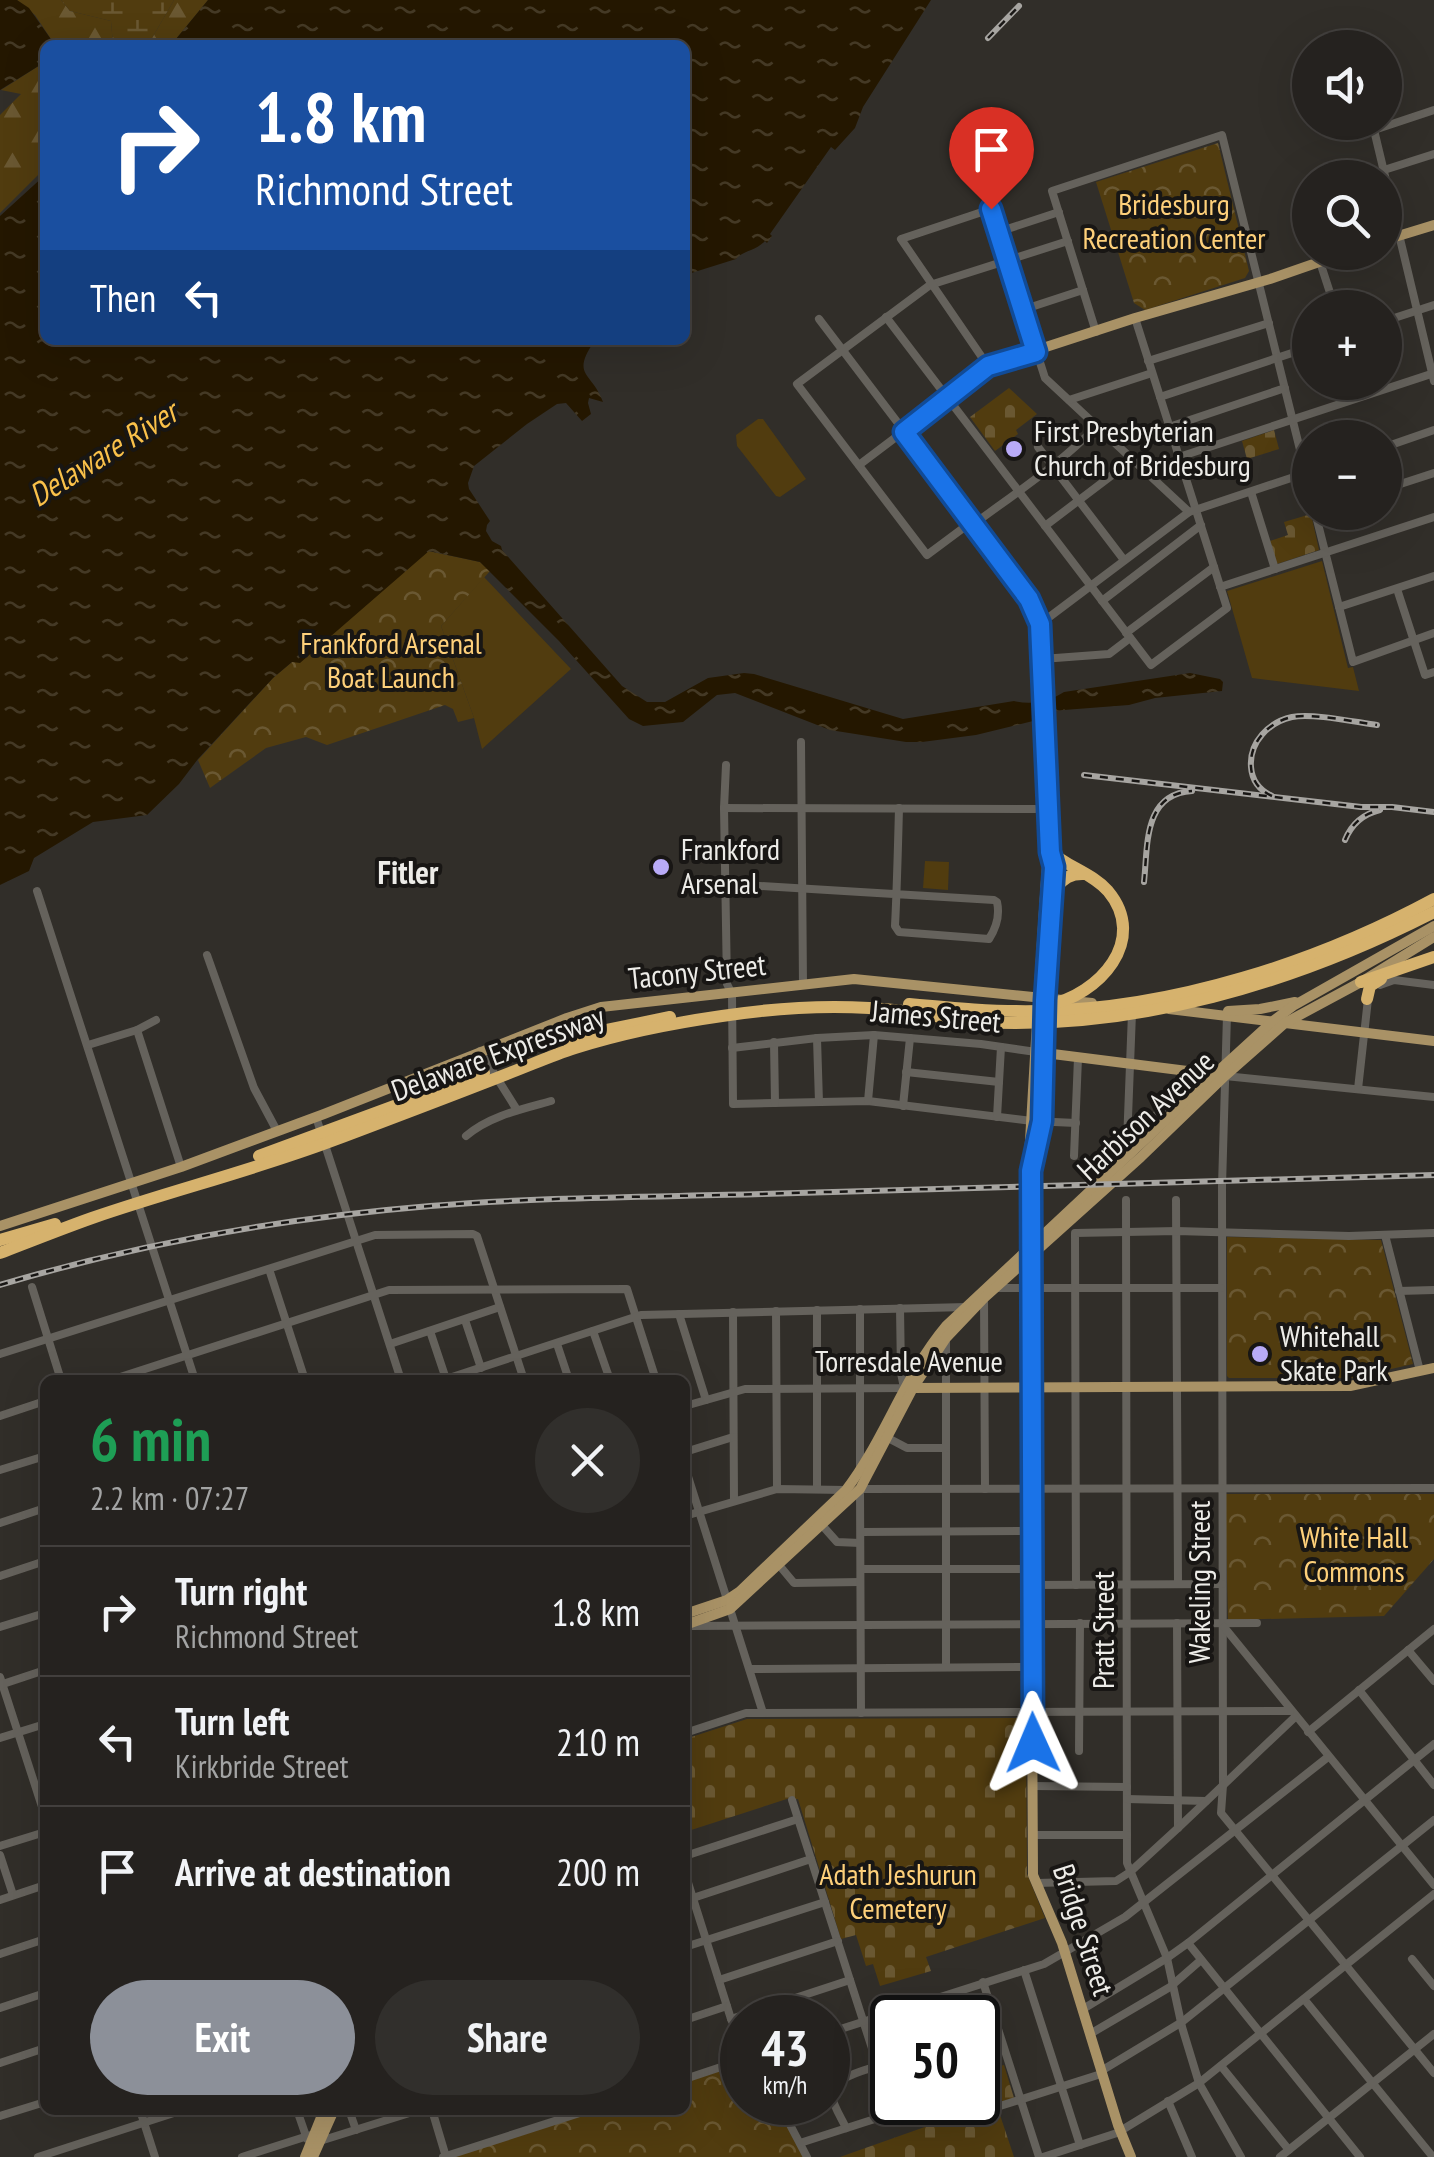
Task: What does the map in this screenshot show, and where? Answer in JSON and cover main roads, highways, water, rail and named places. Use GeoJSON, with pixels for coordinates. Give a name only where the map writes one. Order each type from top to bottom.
{"type":"FeatureCollection","features":[{"type":"Feature","properties":{"kind":"highway"},"geometry":{"type":"LineString","coordinates":[[1020,1013],[1073,998],[1088,988],[1117,955],[1123,934],[1117,904],[1102,884],[1050,852]]}},
{"type":"Feature","properties":{"kind":"highway"},"geometry":{"type":"LineString","coordinates":[[1050,926],[1054,896],[1062,881],[1074,874],[1088,875]]}},
{"type":"Feature","properties":{"kind":"highway","name":"Delaware Expressway"},"geometry":{"type":"LineString","coordinates":[[1239,984],[1294,973],[1370,944],[1404,915],[1434,899]]}},
{"type":"Feature","properties":{"kind":"highway","name":"Delaware Expressway"},"geometry":{"type":"LineString","coordinates":[[0,1240],[322,1140],[505,1070],[732,1008],[835,1000],[1020,1013],[1054,1022],[1131,1012],[1170,1006],[1239,984],[1306,956],[1434,912]]}},
{"type":"Feature","properties":{"kind":"highway"},"geometry":{"type":"LineString","coordinates":[[1360,982],[1434,957]]}},
{"type":"Feature","properties":{"kind":"highway"},"geometry":{"type":"LineString","coordinates":[[1367,999],[1373,982],[1406,967]]}},
{"type":"Feature","properties":{"kind":"highway","name":"Delaware Expressway"},"geometry":{"type":"LineString","coordinates":[[732,1008],[902,1010],[975,1022],[1020,1013]]}},
{"type":"Feature","properties":{"kind":"highway","name":"Delaware Expressway"},"geometry":{"type":"LineString","coordinates":[[0,1253],[129,1203]]}},
{"type":"Feature","properties":{"kind":"main road"},"geometry":{"type":"LineString","coordinates":[[1402,235],[1434,224]]}},
{"type":"Feature","properties":{"kind":"main road","name":"Bridge Street"},"geometry":{"type":"LineString","coordinates":[[1131,2157],[1066,1954],[1034,1875],[1029,1157],[1037,1121],[1050,852],[1040,624],[1029,599],[904,432],[988,366],[1295,270]]}},
{"type":"Feature","properties":{"kind":"main road","name":"Bridge Street"},"geometry":{"type":"LineString","coordinates":[[1041,999],[1048,962],[1054,867],[1050,852]]}},
{"type":"Feature","properties":{"kind":"main road","name":"Harbison Avenue"},"geometry":{"type":"LineString","coordinates":[[690,1616],[729,1604],[779,1566],[860,1489],[926,1350],[1221,1072],[1306,999],[1434,926]]}},
{"type":"Feature","properties":{"kind":"main road","name":"Harbison Avenue"},"geometry":{"type":"LineString","coordinates":[[1279,1022],[1360,982],[1434,937]]}},
{"type":"Feature","properties":{"kind":"main road"},"geometry":{"type":"LineString","coordinates":[[1048,962],[1055,989],[1069,1002]]}},
{"type":"Feature","properties":{"kind":"main road","name":"Tacony Street"},"geometry":{"type":"LineString","coordinates":[[0,1226],[181,1167],[592,1009],[732,1008],[802,986],[854,979],[1202,1012],[1434,1041]]}},
{"type":"Feature","properties":{"kind":"main road"},"geometry":{"type":"LineString","coordinates":[[1202,1012],[1276,1007],[1306,999]]}},
{"type":"Feature","properties":{"kind":"main road","name":"James Street"},"geometry":{"type":"LineString","coordinates":[[1040,1052],[1221,1072]]}},
{"type":"Feature","properties":{"kind":"main road","name":"Harbison Avenue"},"geometry":{"type":"LineString","coordinates":[[729,1604],[864,1474],[888,1438],[908,1388],[968,1308]]}},
{"type":"Feature","properties":{"kind":"main road","name":"Torresdale Avenue"},"geometry":{"type":"LineString","coordinates":[[908,1388],[1350,1386],[1434,1368]]}},
{"type":"Feature","properties":{"kind":"main road"},"geometry":{"type":"LineString","coordinates":[[846,1490],[860,1489]]}},
{"type":"Feature","properties":{"kind":"main road"},"geometry":{"type":"LineString","coordinates":[[312,2147],[322,2115]]}},
{"type":"Feature","properties":{"kind":"main road"},"geometry":{"type":"LineString","coordinates":[[312,2147],[331,2115]]}},
{"type":"Feature","properties":{"kind":"water"},"geometry":{"type":"Polygon","coordinates":[[[0,0],[17,0],[29,8],[51,40],[40,40],[40,65],[0,90],[0,0]]]}},
{"type":"Feature","properties":{"kind":"water"},"geometry":{"type":"Polygon","coordinates":[[[208,0],[931,0],[863,107],[855,128],[835,150],[831,147],[767,243],[736,259],[690,273],[690,40],[175,40],[208,0]]]}},
{"type":"Feature","properties":{"kind":"water","name":"Delaware River"},"geometry":{"type":"Polygon","coordinates":[[[40,180],[40,345],[592,345],[584,368],[603,402],[589,398],[591,414],[582,421],[566,403],[557,404],[474,466],[468,483],[490,521],[486,531],[492,541],[501,546],[622,686],[647,702],[665,702],[708,678],[744,673],[903,719],[1014,701],[1040,702],[1064,692],[1190,673],[1220,679],[1222,691],[1155,698],[1129,705],[1051,711],[1033,721],[976,735],[922,742],[830,730],[735,693],[717,695],[683,722],[643,726],[629,719],[480,562],[429,551],[300,663],[292,662],[273,678],[147,815],[93,822],[34,858],[29,871],[0,885],[0,216],[40,180]]]}},
{"type":"Feature","properties":{"kind":"railway"},"geometry":{"type":"LineString","coordinates":[[988,38],[1019,6]]}},
{"type":"Feature","properties":{"kind":"railway"},"geometry":{"type":"LineString","coordinates":[[1272,796],[1255,781],[1251,758],[1257,742],[1276,723],[1311,716],[1377,725]]}},
{"type":"Feature","properties":{"kind":"railway"},"geometry":{"type":"LineString","coordinates":[[1084,775],[1434,812]]}},
{"type":"Feature","properties":{"kind":"railway"},"geometry":{"type":"LineString","coordinates":[[1144,882],[1148,838],[1156,811],[1176,794],[1192,791]]}},
{"type":"Feature","properties":{"kind":"railway"},"geometry":{"type":"LineString","coordinates":[[1345,840],[1359,820],[1380,810]]}},
{"type":"Feature","properties":{"kind":"railway"},"geometry":{"type":"LineString","coordinates":[[0,1285],[213,1234],[430,1206],[1434,1175]]}},
{"type":"Feature","properties":{"kind":"place","name":"First Presbyterian Church of Bridesburg"},"geometry":{"type":"Point","coordinates":[1014,449]}},
{"type":"Feature","properties":{"kind":"place","name":"Frankford Arsenal"},"geometry":{"type":"Point","coordinates":[661,867]}},
{"type":"Feature","properties":{"kind":"place","name":"Whitehall Skate Park"},"geometry":{"type":"Point","coordinates":[1260,1354]}},
{"type":"Feature","properties":{"kind":"district","name":"Fitler"},"geometry":{"type":"Point","coordinates":[408,873]}},
{"type":"Feature","properties":{"kind":"park label","name":"Bridesburg Recreation Center"},"geometry":{"type":"Point","coordinates":[1174,222]}},
{"type":"Feature","properties":{"kind":"park label","name":"Frankford Arsenal Boat Launch"},"geometry":{"type":"Point","coordinates":[391,661]}},
{"type":"Feature","properties":{"kind":"park label","name":"White Hall Commons"},"geometry":{"type":"Point","coordinates":[1354,1555]}},
{"type":"Feature","properties":{"kind":"park label","name":"Adath Jeshurun Cemetery"},"geometry":{"type":"Point","coordinates":[898,1892]}}]}
